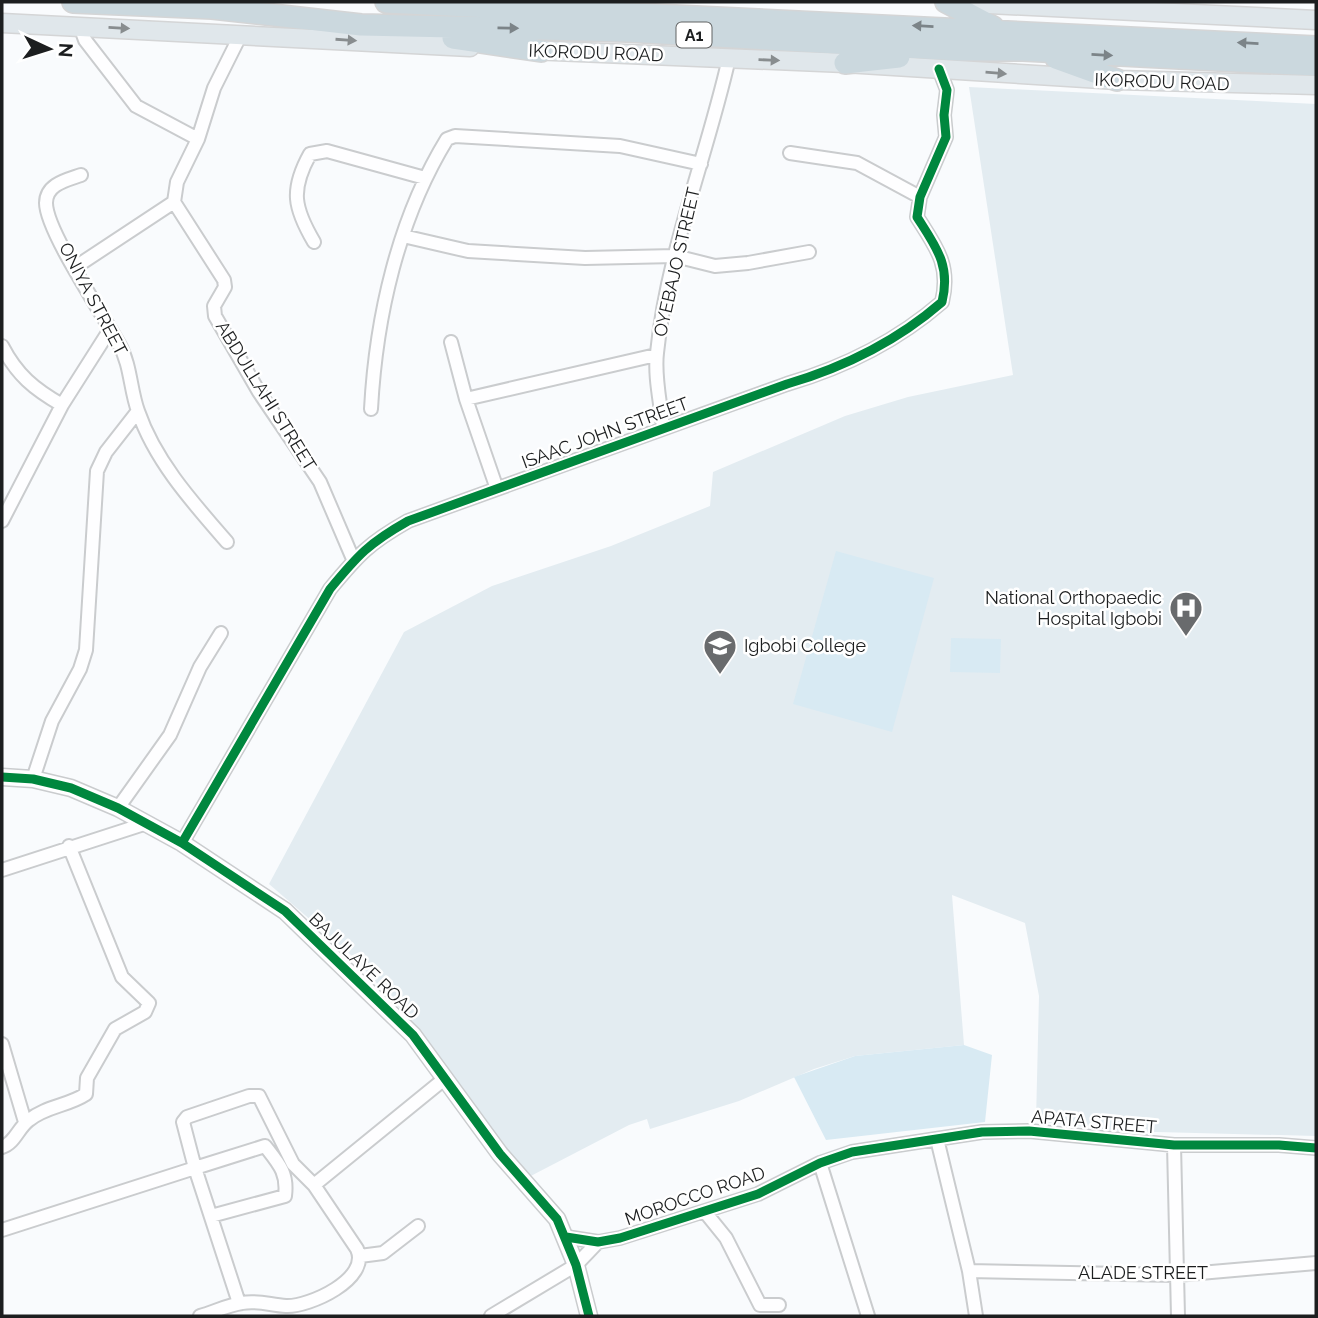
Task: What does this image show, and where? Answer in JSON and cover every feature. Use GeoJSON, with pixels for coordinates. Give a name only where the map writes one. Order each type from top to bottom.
{"type":"FeatureCollection","features":[{"type":"Feature","properties":{"kind":"highway","name":"IKORODU ROAD"},"geometry":{"type":"LineString","coordinates":[[73,2],[212,8],[361,25],[626,31],[960,50],[1023,50],[1316,65]]}},
{"type":"Feature","properties":{"kind":"highway","name":"A1"},"geometry":{"type":"LineString","coordinates":[[395,2],[1316,47]]}},
{"type":"Feature","properties":{"kind":"highway"},"geometry":{"type":"LineString","coordinates":[[946,2],[998,30]]}},
{"type":"Feature","properties":{"kind":"highway"},"geometry":{"type":"LineString","coordinates":[[361,25],[541,51]]}},
{"type":"Feature","properties":{"kind":"highway"},"geometry":{"type":"LineString","coordinates":[[845,62],[960,50]]}},
{"type":"Feature","properties":{"kind":"highway"},"geometry":{"type":"LineString","coordinates":[[1023,50],[1117,80]]}},
{"type":"Feature","properties":{"kind":"main road"},"geometry":{"type":"LineString","coordinates":[[937,2],[1142,5],[1316,20]]}},
{"type":"Feature","properties":{"kind":"main road","name":"IKORODU ROAD"},"geometry":{"type":"LineString","coordinates":[[2,23],[541,51],[845,62],[1117,80],[1316,85]]}},
{"type":"Feature","properties":{"kind":"street"},"geometry":{"type":"LineString","coordinates":[[80,26],[85,40],[136,106],[198,139]]}},
{"type":"Feature","properties":{"kind":"street"},"geometry":{"type":"LineString","coordinates":[[74,268],[174,202],[177,182],[198,139],[214,88],[242,34]]}},
{"type":"Feature","properties":{"kind":"street","name":"OYEBAJO STREET"},"geometry":{"type":"LineString","coordinates":[[663,428],[656,355],[675,256],[713,128],[729,58]]}},
{"type":"Feature","properties":{"kind":"street"},"geometry":{"type":"LineString","coordinates":[[790,153],[857,163],[920,197],[946,138],[944,115],[947,90],[939,69]]}},
{"type":"Feature","properties":{"kind":"street"},"geometry":{"type":"LineString","coordinates":[[371,409],[379,340],[403,236],[425,178],[447,139],[455,136],[620,146],[701,164]]}},
{"type":"Feature","properties":{"kind":"street"},"geometry":{"type":"LineString","coordinates":[[314,242],[296,208],[299,179],[310,154],[327,151],[425,178]]}},
{"type":"Feature","properties":{"kind":"street","name":"ONIYA STREET"},"geometry":{"type":"LineString","coordinates":[[81,175],[52,188],[46,202],[74,268],[126,361],[138,411],[180,488],[227,542]]}},
{"type":"Feature","properties":{"kind":"street","name":"ISAAC JOHN STREET"},"geometry":{"type":"LineString","coordinates":[[182,843],[319,607],[353,559],[408,521],[663,428],[830,372],[881,347],[942,302],[945,290],[942,255],[917,217],[920,197]]}},
{"type":"Feature","properties":{"kind":"street","name":"ABDULLAHI STREET"},"geometry":{"type":"LineString","coordinates":[[174,202],[225,284],[214,306],[215,316],[259,392],[320,482],[353,559]]}},
{"type":"Feature","properties":{"kind":"street"},"geometry":{"type":"LineString","coordinates":[[403,236],[468,251],[529,257],[675,256],[728,266],[809,252]]}},
{"type":"Feature","properties":{"kind":"street"},"geometry":{"type":"LineString","coordinates":[[2,521],[62,405],[109,331]]}},
{"type":"Feature","properties":{"kind":"street"},"geometry":{"type":"LineString","coordinates":[[451,342],[466,399],[498,489]]}},
{"type":"Feature","properties":{"kind":"street"},"geometry":{"type":"LineString","coordinates":[[2,346],[15,370],[24,379],[62,405]]}},
{"type":"Feature","properties":{"kind":"street"},"geometry":{"type":"LineString","coordinates":[[466,399],[656,355]]}},
{"type":"Feature","properties":{"kind":"street"},"geometry":{"type":"LineString","coordinates":[[33,779],[52,721],[80,669],[86,650],[97,471],[106,452],[138,411]]}},
{"type":"Feature","properties":{"kind":"street"},"geometry":{"type":"LineString","coordinates":[[118,808],[170,735],[200,667],[221,634]]}},
{"type":"Feature","properties":{"kind":"street","name":"BAJULAYE ROAD"},"geometry":{"type":"LineString","coordinates":[[2,777],[33,779],[71,788],[118,808],[182,843],[285,911],[413,1035],[443,1080],[500,1154],[557,1219],[576,1265],[588,1313]]}},
{"type":"Feature","properties":{"kind":"street"},"geometry":{"type":"LineString","coordinates":[[2,870],[69,846],[144,824]]}},
{"type":"Feature","properties":{"kind":"street"},"geometry":{"type":"LineString","coordinates":[[2,1147],[7,1146],[25,1122],[52,1107],[86,1094],[87,1078],[115,1029],[145,1012],[149,1003],[122,977],[69,846]]}},
{"type":"Feature","properties":{"kind":"street"},"geometry":{"type":"LineString","coordinates":[[2,1044],[25,1122]]}},
{"type":"Feature","properties":{"kind":"street"},"geometry":{"type":"LineString","coordinates":[[314,1185],[443,1080]]}},
{"type":"Feature","properties":{"kind":"street"},"geometry":{"type":"LineString","coordinates":[[200,1316],[239,1303],[269,1302],[287,1306],[337,1290],[356,1271],[360,1256],[314,1185],[293,1164],[259,1096],[237,1100],[187,1117],[183,1122],[195,1168],[239,1303]]}},
{"type":"Feature","properties":{"kind":"street","name":"APATA STREET"},"geometry":{"type":"LineString","coordinates":[[825,1162],[852,1152],[982,1132],[1029,1131],[1174,1145],[1279,1144],[1316,1148]]}},
{"type":"Feature","properties":{"kind":"street"},"geometry":{"type":"LineString","coordinates":[[937,1139],[969,1271],[976,1316]]}},
{"type":"Feature","properties":{"kind":"street"},"geometry":{"type":"LineString","coordinates":[[1174,1145],[1178,1316]]}},
{"type":"Feature","properties":{"kind":"street"},"geometry":{"type":"LineString","coordinates":[[2,1230],[265,1146],[288,1179],[285,1196],[211,1216]]}},
{"type":"Feature","properties":{"kind":"street"},"geometry":{"type":"LineString","coordinates":[[825,1162],[868,1316]]}},
{"type":"Feature","properties":{"kind":"street","name":"MOROCCO ROAD"},"geometry":{"type":"LineString","coordinates":[[566,1237],[598,1242],[620,1238],[758,1194],[825,1162]]}},
{"type":"Feature","properties":{"kind":"street"},"geometry":{"type":"LineString","coordinates":[[705,1212],[726,1237],[760,1305],[779,1305]]}},
{"type":"Feature","properties":{"kind":"street"},"geometry":{"type":"LineString","coordinates":[[360,1256],[383,1254],[418,1226]]}},
{"type":"Feature","properties":{"kind":"street"},"geometry":{"type":"LineString","coordinates":[[491,1316],[576,1265],[598,1242]]}},
{"type":"Feature","properties":{"kind":"street","name":"ALADE STREET"},"geometry":{"type":"LineString","coordinates":[[969,1271],[1177,1275],[1316,1263]]}},
{"type":"Feature","properties":{"kind":"shaded area"},"geometry":{"type":"Polygon","coordinates":[[[969,87],[1316,104],[1316,1136],[1119,1131],[1036,1121],[1039,996],[1025,923],[952,895],[964,1045],[855,1056],[814,1069],[739,1101],[650,1129],[647,1119],[629,1125],[523,1180],[466,1102],[418,1028],[350,954],[269,884],[404,632],[492,586],[611,546],[710,506],[713,472],[845,416],[908,397],[1013,375],[969,87]]]}},
{"type":"Feature","properties":{"kind":"shaded area"},"geometry":{"type":"Polygon","coordinates":[[[836,551],[934,578],[892,732],[793,704],[836,551]]]}},
{"type":"Feature","properties":{"kind":"shaded area"},"geometry":{"type":"Polygon","coordinates":[[[951,638],[1001,639],[1000,673],[950,672],[951,638]]]}},
{"type":"Feature","properties":{"kind":"shaded area"},"geometry":{"type":"Polygon","coordinates":[[[964,1045],[992,1055],[985,1122],[826,1140],[794,1077],[855,1056],[964,1045]]]}},
{"type":"Feature","properties":{"kind":"cycle path"},"geometry":{"type":"LineString","coordinates":[[182,843],[330,589],[357,558],[383,536],[408,521],[829,370],[888,341],[942,302],[945,277],[943,267],[936,247],[917,217],[920,197],[946,137],[944,115],[947,90],[939,69]]}},
{"type":"Feature","properties":{"kind":"cycle path"},"geometry":{"type":"LineString","coordinates":[[2,777],[33,779],[71,788],[118,808],[182,843],[285,911],[413,1035],[500,1154],[557,1219],[576,1265],[589,1316]]}},
{"type":"Feature","properties":{"kind":"cycle path"},"geometry":{"type":"LineString","coordinates":[[566,1237],[598,1242],[620,1238],[758,1194],[820,1163],[852,1152],[982,1132],[1029,1131],[1174,1145],[1279,1145],[1316,1148]]}},
{"type":"Feature","properties":{"kind":"place","name":"National Orthopaedic Hospital Igbobi"},"geometry":{"type":"Point","coordinates":[1186,638]}},
{"type":"Feature","properties":{"kind":"place","name":"Igbobi College"},"geometry":{"type":"Point","coordinates":[720,676]}}]}
